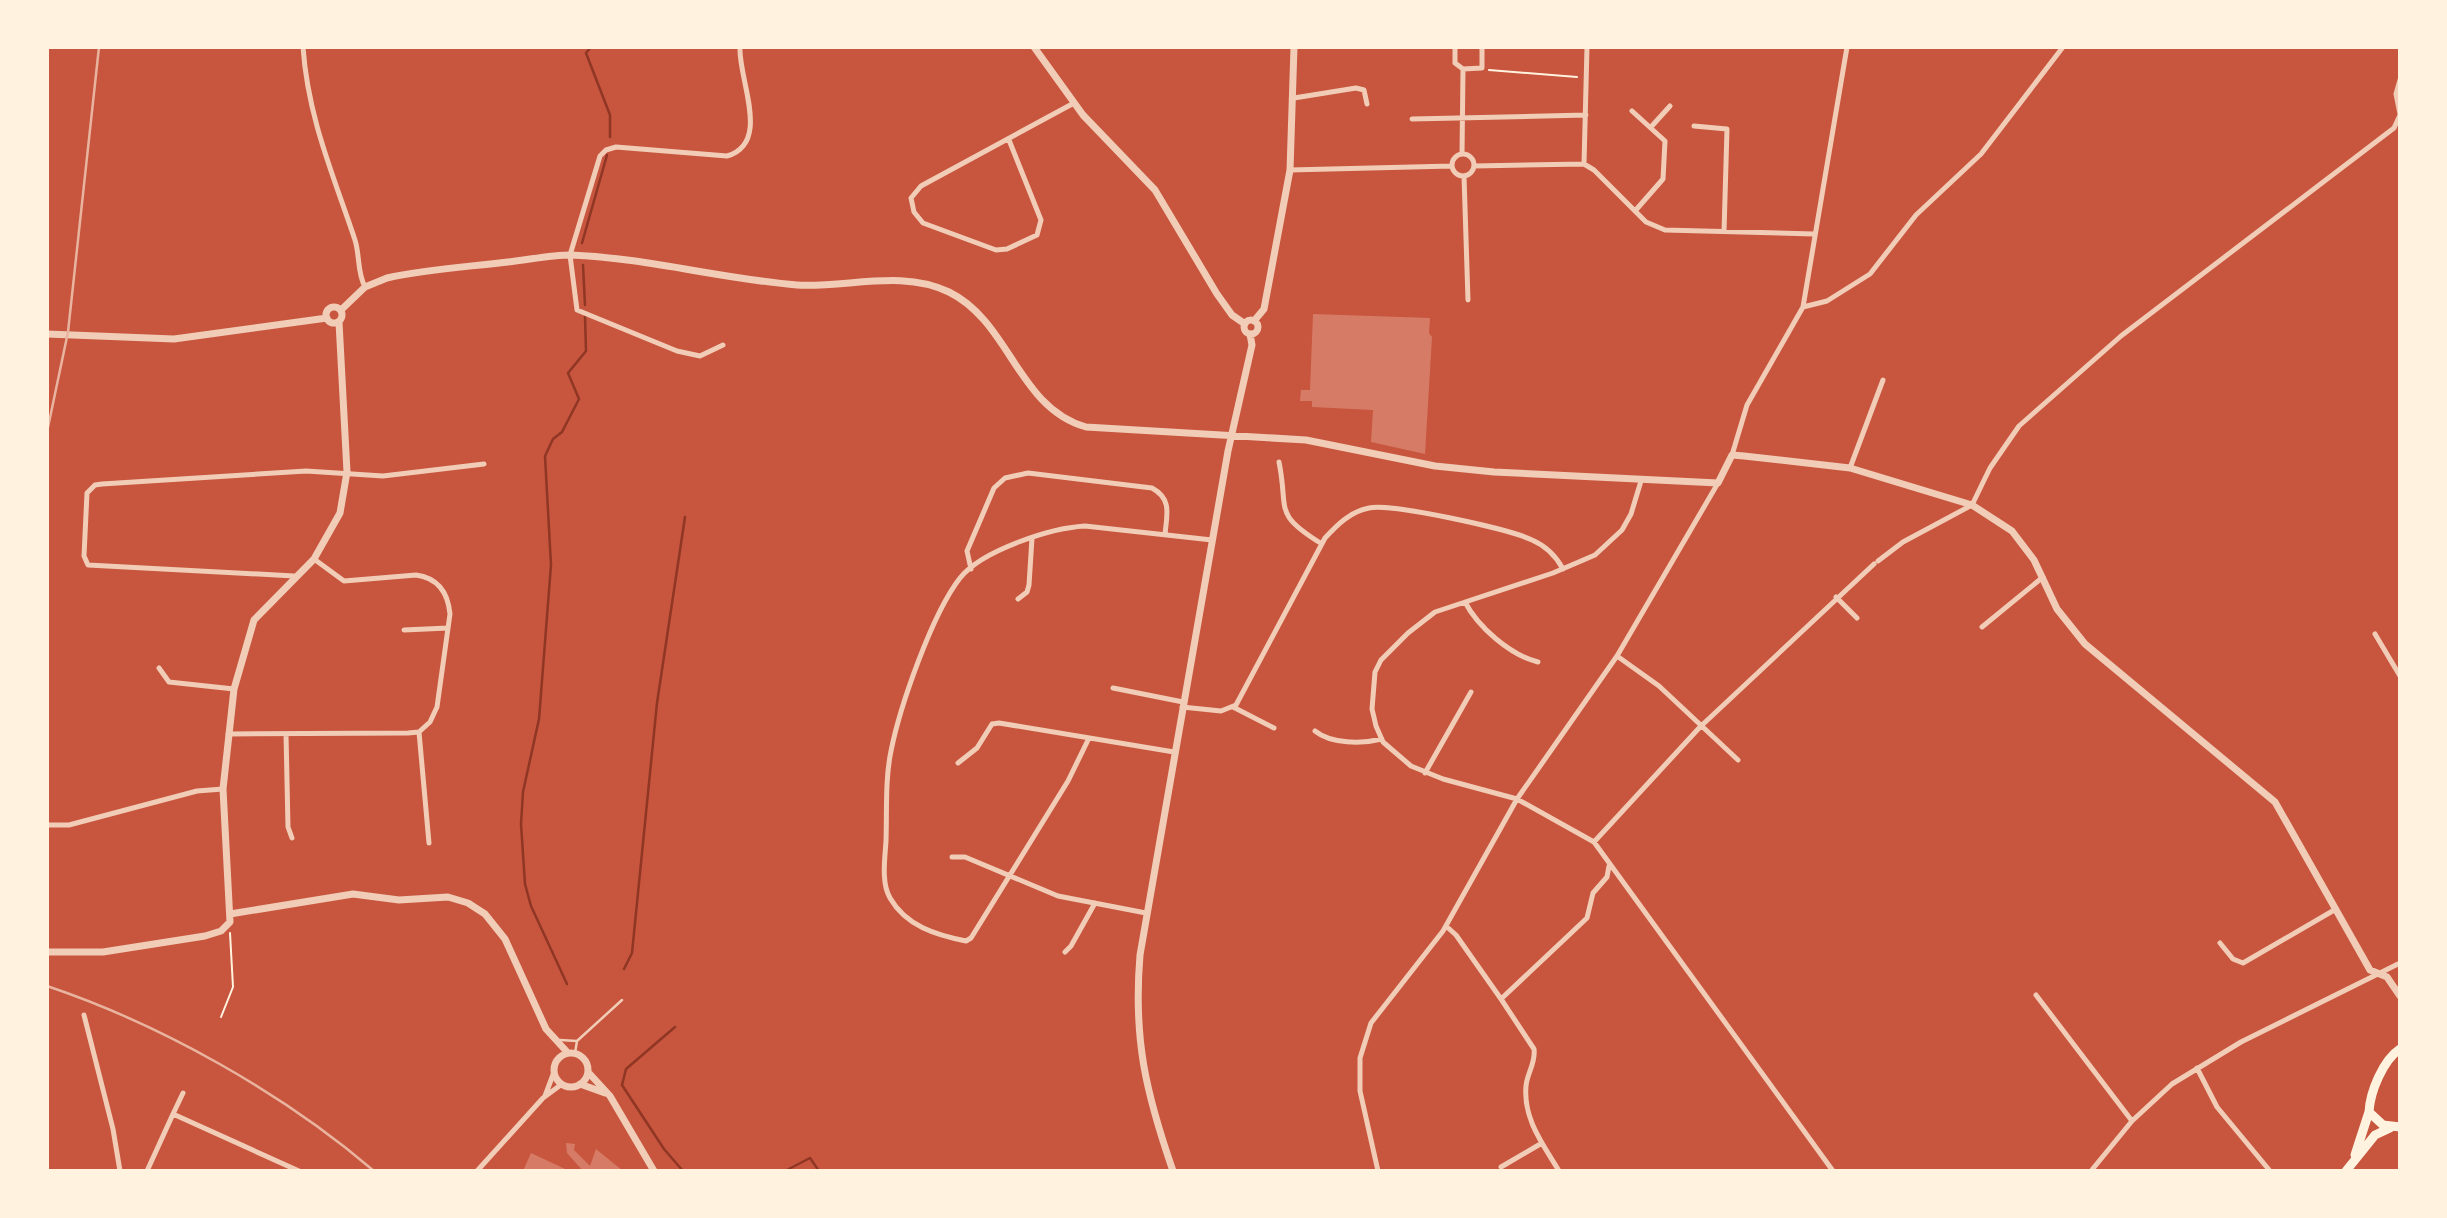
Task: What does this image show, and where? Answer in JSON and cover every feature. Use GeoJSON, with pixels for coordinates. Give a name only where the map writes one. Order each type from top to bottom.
{"type":"FeatureCollection","features":[{"type":"Feature","properties":{"kind":"main road"},"geometry":{"type":"LineString","coordinates":[[2348,1169],[2369,1112],[2370,1101],[2391,1055],[2400,1049]]}},
{"type":"Feature","properties":{"kind":"main road"},"geometry":{"type":"LineString","coordinates":[[2369,1112],[2375,1120],[2395,1127]]}},
{"type":"Feature","properties":{"kind":"main road"},"geometry":{"type":"LineString","coordinates":[[2348,1169],[2375,1135],[2395,1127]]}},
{"type":"Feature","properties":{"kind":"street"},"geometry":{"type":"LineString","coordinates":[[303,47],[306,81],[324,157],[356,245],[359,271],[365,287]]}},
{"type":"Feature","properties":{"kind":"street"},"geometry":{"type":"LineString","coordinates":[[723,345],[701,356],[677,351],[577,310],[570,255],[600,156],[606,150],[616,147],[727,156],[742,149],[749,136],[751,119],[739,63],[740,47]]}},
{"type":"Feature","properties":{"kind":"street"},"geometry":{"type":"LineString","coordinates":[[1034,47],[1074,103],[1155,190],[1217,295],[1237,321],[1245,324],[1254,321],[1264,309],[1290,170],[1294,47]]}},
{"type":"Feature","properties":{"kind":"street"},"geometry":{"type":"LineString","coordinates":[[1455,47],[1455,63],[1463,69],[1482,68],[1482,47]]}},
{"type":"Feature","properties":{"kind":"street"},"geometry":{"type":"LineString","coordinates":[[1584,164],[1587,47]]}},
{"type":"Feature","properties":{"kind":"street"},"geometry":{"type":"LineString","coordinates":[[1378,1171],[1360,1091],[1360,1058],[1371,1023],[1446,926],[1517,799],[1616,656],[1732,455],[1748,405],[1803,307],[1847,47]]}},
{"type":"Feature","properties":{"kind":"street"},"geometry":{"type":"LineString","coordinates":[[1803,307],[1827,301],[1870,274],[1916,215],[1981,154],[2063,47]]}},
{"type":"Feature","properties":{"kind":"street"},"geometry":{"type":"LineString","coordinates":[[1462,154],[1463,69]]}},
{"type":"Feature","properties":{"kind":"street"},"geometry":{"type":"LineString","coordinates":[[1594,842],[1700,727],[1836,597],[1903,542],[1972,505],[1990,468],[2019,426],[2056,390],[2202,271],[2270,225],[2394,128],[2400,114],[2396,94],[2400,80]]}},
{"type":"Feature","properties":{"kind":"street"},"geometry":{"type":"LineString","coordinates":[[1294,97],[1356,88],[1364,90],[1367,104]]}},
{"type":"Feature","properties":{"kind":"street"},"geometry":{"type":"LineString","coordinates":[[1009,140],[1041,220],[1037,235],[1007,249],[996,250],[923,223],[918,218],[911,203],[916,189],[1074,103]]}},
{"type":"Feature","properties":{"kind":"street"},"geometry":{"type":"LineString","coordinates":[[1651,127],[1670,106]]}},
{"type":"Feature","properties":{"kind":"street"},"geometry":{"type":"LineString","coordinates":[[1632,111],[1665,141],[1663,178],[1635,211]]}},
{"type":"Feature","properties":{"kind":"street"},"geometry":{"type":"LineString","coordinates":[[1412,119],[1586,116]]}},
{"type":"Feature","properties":{"kind":"street"},"geometry":{"type":"LineString","coordinates":[[1694,126],[1727,129],[1724,232]]}},
{"type":"Feature","properties":{"kind":"street"},"geometry":{"type":"LineString","coordinates":[[1462,154],[1469,156],[1474,166],[1471,173],[1464,176],[1455,173],[1452,166],[1454,159],[1462,154]]}},
{"type":"Feature","properties":{"kind":"street"},"geometry":{"type":"LineString","coordinates":[[1474,166],[1584,164],[1594,170],[1651,226],[1665,230],[1814,234]]}},
{"type":"Feature","properties":{"kind":"street"},"geometry":{"type":"LineString","coordinates":[[1290,170],[1452,166]]}},
{"type":"Feature","properties":{"kind":"street"},"geometry":{"type":"LineString","coordinates":[[1464,176],[1468,300]]}},
{"type":"Feature","properties":{"kind":"street"},"geometry":{"type":"LineString","coordinates":[[341,310],[365,287],[387,278],[570,255],[799,285],[881,281],[923,283],[949,292],[971,306],[994,332],[1032,390],[1067,422],[1111,430],[1232,434],[1346,446],[1435,466],[1641,481],[1718,483]]}},
{"type":"Feature","properties":{"kind":"street"},"geometry":{"type":"LineString","coordinates":[[327,318],[330,308],[341,310]]}},
{"type":"Feature","properties":{"kind":"street"},"geometry":{"type":"LineString","coordinates":[[47,952],[103,952],[205,936],[221,931],[230,918],[223,789],[234,689],[254,620],[294,576],[314,559],[340,513],[347,472],[339,322],[343,316],[341,310]]}},
{"type":"Feature","properties":{"kind":"street"},"geometry":{"type":"LineString","coordinates":[[327,318],[331,323],[339,322]]}},
{"type":"Feature","properties":{"kind":"street"},"geometry":{"type":"LineString","coordinates":[[47,334],[174,339],[327,318]]}},
{"type":"Feature","properties":{"kind":"street"},"geometry":{"type":"LineString","coordinates":[[1251,334],[1257,329],[1254,321]]}},
{"type":"Feature","properties":{"kind":"street"},"geometry":{"type":"LineString","coordinates":[[1245,324],[1245,331],[1251,334]]}},
{"type":"Feature","properties":{"kind":"street"},"geometry":{"type":"LineString","coordinates":[[1173,1171],[1150,1106],[1138,1029],[1137,992],[1146,913],[1182,705],[1232,434],[1252,345],[1251,334]]}},
{"type":"Feature","properties":{"kind":"street"},"geometry":{"type":"LineString","coordinates":[[1850,468],[1883,380]]}},
{"type":"Feature","properties":{"kind":"street"},"geometry":{"type":"LineString","coordinates":[[1732,455],[1850,468],[1972,505],[2012,531],[2043,577],[2057,609],[2085,644],[2275,802],[2375,974],[2387,977],[2400,996]]}},
{"type":"Feature","properties":{"kind":"street"},"geometry":{"type":"LineString","coordinates":[[1279,463],[1284,509],[1299,528],[1322,544]]}},
{"type":"Feature","properties":{"kind":"street"},"geometry":{"type":"LineString","coordinates":[[294,576],[88,565],[84,556],[87,493],[95,485],[102,484],[242,474],[347,472],[383,476],[484,464]]}},
{"type":"Feature","properties":{"kind":"street"},"geometry":{"type":"LineString","coordinates":[[971,569],[967,551],[994,488],[1012,475],[1028,473],[1152,488],[1165,498],[1168,506],[1165,534]]}},
{"type":"Feature","properties":{"kind":"street"},"geometry":{"type":"LineString","coordinates":[[1641,481],[1631,514],[1622,530],[1595,555],[1429,617],[1381,660],[1375,672],[1372,709],[1382,739],[1392,752],[1425,773],[1517,799],[1594,842],[1833,1171]]}},
{"type":"Feature","properties":{"kind":"street"},"geometry":{"type":"LineString","coordinates":[[1113,688],[1182,705],[1221,711],[1233,707],[1322,544],[1336,527],[1366,508],[1388,506],[1524,537],[1552,553],[1563,569]]}},
{"type":"Feature","properties":{"kind":"street"},"geometry":{"type":"LineString","coordinates":[[1089,738],[1068,780],[979,928],[966,941],[911,923],[890,899],[886,889],[891,749],[919,666],[941,614],[961,577],[971,569],[1049,531],[1085,526],[1212,540]]}},
{"type":"Feature","properties":{"kind":"street"},"geometry":{"type":"LineString","coordinates":[[1018,599],[1027,592],[1029,585],[1032,538]]}},
{"type":"Feature","properties":{"kind":"street"},"geometry":{"type":"LineString","coordinates":[[228,734],[419,732],[430,722],[437,707],[449,603],[434,581],[416,575],[345,581],[334,576],[314,559]]}},
{"type":"Feature","properties":{"kind":"street"},"geometry":{"type":"LineString","coordinates":[[1982,627],[2043,577]]}},
{"type":"Feature","properties":{"kind":"street"},"geometry":{"type":"LineString","coordinates":[[1836,597],[1857,618]]}},
{"type":"Feature","properties":{"kind":"street"},"geometry":{"type":"LineString","coordinates":[[1465,602],[1485,628],[1511,648],[1538,662]]}},
{"type":"Feature","properties":{"kind":"street"},"geometry":{"type":"LineString","coordinates":[[404,630],[448,628]]}},
{"type":"Feature","properties":{"kind":"street"},"geometry":{"type":"LineString","coordinates":[[2375,634],[2400,676]]}},
{"type":"Feature","properties":{"kind":"street"},"geometry":{"type":"LineString","coordinates":[[1616,656],[1659,686],[1738,761]]}},
{"type":"Feature","properties":{"kind":"street"},"geometry":{"type":"LineString","coordinates":[[159,668],[169,681],[234,689]]}},
{"type":"Feature","properties":{"kind":"street"},"geometry":{"type":"LineString","coordinates":[[1425,773],[1471,692]]}},
{"type":"Feature","properties":{"kind":"street"},"geometry":{"type":"LineString","coordinates":[[1233,707],[1274,728]]}},
{"type":"Feature","properties":{"kind":"street"},"geometry":{"type":"LineString","coordinates":[[958,763],[977,748],[995,723],[1174,752]]}},
{"type":"Feature","properties":{"kind":"street"},"geometry":{"type":"LineString","coordinates":[[1315,730],[1321,736],[1339,740],[1382,739]]}},
{"type":"Feature","properties":{"kind":"street"},"geometry":{"type":"LineString","coordinates":[[419,732],[429,843]]}},
{"type":"Feature","properties":{"kind":"street"},"geometry":{"type":"LineString","coordinates":[[286,734],[288,827],[292,838]]}},
{"type":"Feature","properties":{"kind":"street"},"geometry":{"type":"LineString","coordinates":[[47,825],[69,825],[197,791],[223,789]]}},
{"type":"Feature","properties":{"kind":"street"},"geometry":{"type":"LineString","coordinates":[[952,858],[965,857],[1058,896],[1146,913]]}},
{"type":"Feature","properties":{"kind":"street"},"geometry":{"type":"LineString","coordinates":[[1502,999],[1587,918],[1593,893],[1607,877],[1609,866]]}},
{"type":"Feature","properties":{"kind":"street"},"geometry":{"type":"LineString","coordinates":[[230,918],[353,894],[399,900],[459,899],[485,914],[505,939],[553,1040],[557,1060],[543,1098]]}},
{"type":"Feature","properties":{"kind":"street"},"geometry":{"type":"LineString","coordinates":[[1065,952],[1093,911],[1094,903]]}},
{"type":"Feature","properties":{"kind":"street"},"geometry":{"type":"LineString","coordinates":[[2221,943],[2233,959],[2243,963],[2336,909]]}},
{"type":"Feature","properties":{"kind":"street"},"geometry":{"type":"LineString","coordinates":[[1446,926],[1456,934],[1534,1049],[1535,1058],[1526,1082],[1526,1097],[1533,1127],[1559,1171]]}},
{"type":"Feature","properties":{"kind":"street"},"geometry":{"type":"LineString","coordinates":[[2091,1171],[2132,1121],[2172,1084],[2241,1042],[2400,963]]}},
{"type":"Feature","properties":{"kind":"street"},"geometry":{"type":"LineString","coordinates":[[2036,995],[2132,1121]]}},
{"type":"Feature","properties":{"kind":"street"},"geometry":{"type":"LineString","coordinates":[[85,1015],[114,1129],[120,1171]]}},
{"type":"Feature","properties":{"kind":"street"},"geometry":{"type":"LineString","coordinates":[[553,1040],[583,1058],[587,1072],[610,1096],[654,1171]]}},
{"type":"Feature","properties":{"kind":"street"},"geometry":{"type":"LineString","coordinates":[[557,1060],[571,1053]]}},
{"type":"Feature","properties":{"kind":"street"},"geometry":{"type":"LineString","coordinates":[[2197,1068],[2217,1107],[2270,1171]]}},
{"type":"Feature","properties":{"kind":"street"},"geometry":{"type":"LineString","coordinates":[[554,1072],[562,1084],[571,1087],[580,1084],[593,1086],[610,1096]]}},
{"type":"Feature","properties":{"kind":"street"},"geometry":{"type":"LineString","coordinates":[[580,1084],[587,1072]]}},
{"type":"Feature","properties":{"kind":"street"},"geometry":{"type":"LineString","coordinates":[[477,1171],[543,1098],[562,1084]]}},
{"type":"Feature","properties":{"kind":"street"},"geometry":{"type":"LineString","coordinates":[[147,1171],[183,1094]]}},
{"type":"Feature","properties":{"kind":"street"},"geometry":{"type":"LineString","coordinates":[[173,1114],[299,1171]]}},
{"type":"Feature","properties":{"kind":"street"},"geometry":{"type":"LineString","coordinates":[[1501,1167],[1542,1143]]}},
{"type":"Feature","properties":{"kind":"lane"},"geometry":{"type":"LineString","coordinates":[[571,1053],[577,1041],[622,1000]]}},
{"type":"Feature","properties":{"kind":"lane"},"geometry":{"type":"LineString","coordinates":[[553,1040],[577,1041]]}},
{"type":"Feature","properties":{"kind":"path"},"geometry":{"type":"LineString","coordinates":[[1482,68],[1586,78]]}},
{"type":"Feature","properties":{"kind":"path"},"geometry":{"type":"LineString","coordinates":[[220,1017],[233,987],[230,918]]}},
{"type":"Feature","properties":{"kind":"building"},"geometry":{"type":"Polygon","coordinates":[[[1313,314],[1430,318],[1429,333],[1432,337],[1425,454],[1371,442],[1373,410],[1312,407],[1312,401],[1300,401],[1301,390],[1310,390],[1313,314]]]}},
{"type":"Feature","properties":{"kind":"building"},"geometry":{"type":"Polygon","coordinates":[[[566,1143],[575,1144],[574,1150],[590,1166],[596,1149],[623,1171],[583,1171],[567,1153],[566,1143]]]}},
{"type":"Feature","properties":{"kind":"building"},"geometry":{"type":"Polygon","coordinates":[[[531,1153],[563,1168],[568,1171],[523,1171],[531,1153]]]}},
{"type":"Feature","properties":{"kind":"waterway"},"geometry":{"type":"LineString","coordinates":[[591,47],[586,53],[610,115],[610,137]]}},
{"type":"Feature","properties":{"kind":"waterway"},"geometry":{"type":"LineString","coordinates":[[605,47],[615,47]]}},
{"type":"Feature","properties":{"kind":"waterway"},"geometry":{"type":"LineString","coordinates":[[582,243],[607,155]]}},
{"type":"Feature","properties":{"kind":"waterway"},"geometry":{"type":"LineString","coordinates":[[583,265],[585,305]]}},
{"type":"Feature","properties":{"kind":"waterway"},"geometry":{"type":"LineString","coordinates":[[567,984],[531,906],[525,884],[521,824],[523,792],[539,719],[551,565],[545,456],[553,439],[562,432],[579,399],[568,373],[586,351],[585,316]]}},
{"type":"Feature","properties":{"kind":"waterway"},"geometry":{"type":"LineString","coordinates":[[624,969],[632,953],[657,703],[685,517]]}},
{"type":"Feature","properties":{"kind":"waterway"},"geometry":{"type":"LineString","coordinates":[[675,1027],[626,1069],[622,1085],[664,1149],[683,1171]]}},
{"type":"Feature","properties":{"kind":"waterway"},"geometry":{"type":"LineString","coordinates":[[785,1171],[810,1158],[819,1171]]}},
{"type":"Feature","properties":{"kind":"railway"},"geometry":{"type":"LineString","coordinates":[[47,432],[68,332],[99,47]]}},
{"type":"Feature","properties":{"kind":"railway"},"geometry":{"type":"LineString","coordinates":[[47,986],[133,1020],[219,1064],[300,1115],[374,1171]]}}]}
